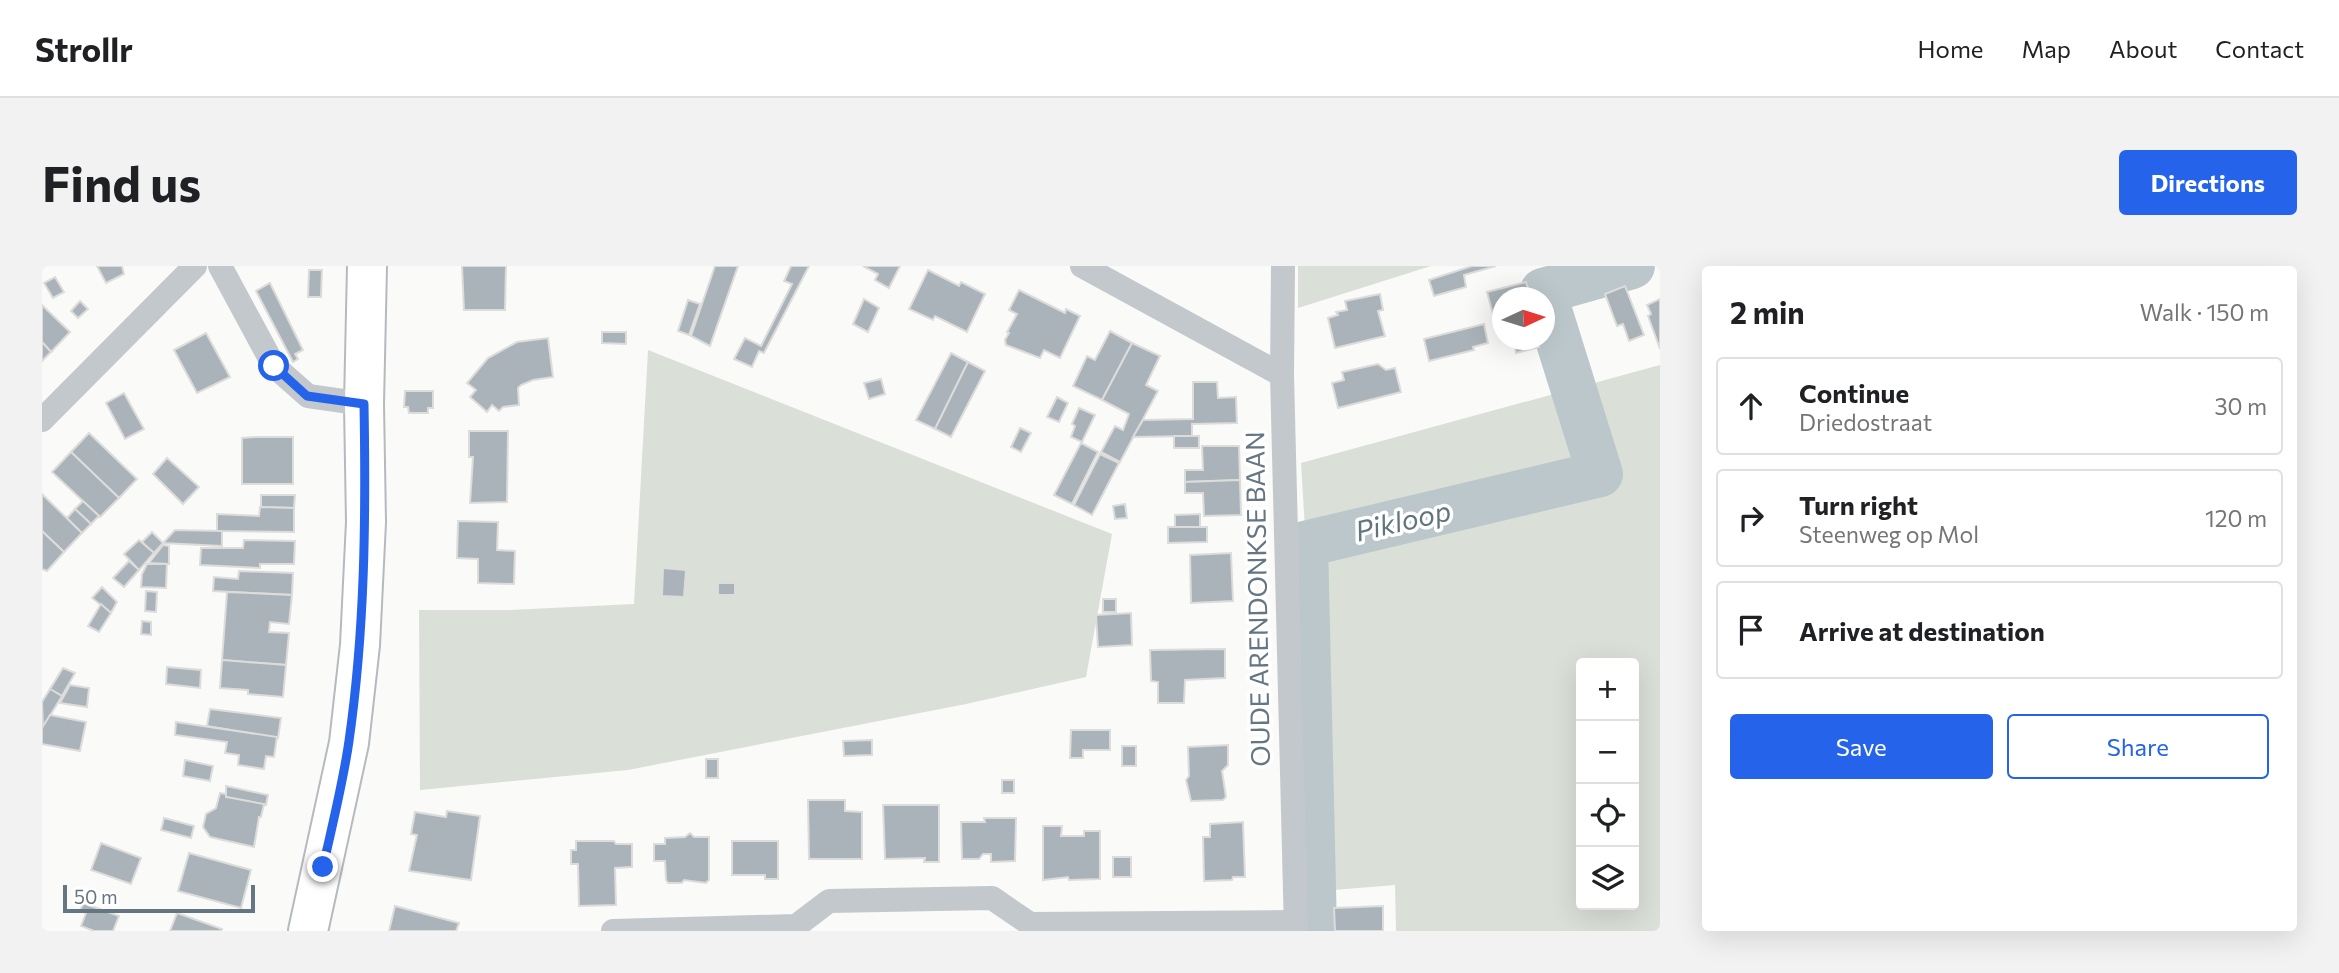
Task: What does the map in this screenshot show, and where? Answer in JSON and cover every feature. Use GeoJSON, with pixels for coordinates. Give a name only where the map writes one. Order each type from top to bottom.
{"type":"FeatureCollection","features":[{"type":"Feature","properties":{"kind":"main road"},"geometry":{"type":"LineString","coordinates":[[308,931],[349,743],[360,645],[366,522],[364,404],[367,266]]}},
{"type":"Feature","properties":{"kind":"street"},"geometry":{"type":"LineString","coordinates":[[42,420],[195,266]]}},
{"type":"Feature","properties":{"kind":"street"},"geometry":{"type":"LineString","coordinates":[[220,266],[274,366],[307,396],[364,404]]}},
{"type":"Feature","properties":{"kind":"street"},"geometry":{"type":"LineString","coordinates":[[1082,266],[1282,375]]}},
{"type":"Feature","properties":{"kind":"street","name":"OUDE ARENDONKSE BAAN"},"geometry":{"type":"LineString","coordinates":[[1283,266],[1282,375],[1296,926]]}},
{"type":"Feature","properties":{"kind":"street"},"geometry":{"type":"LineString","coordinates":[[613,931],[800,928],[830,901],[992,898],[1025,927],[1296,926]]}},
{"type":"Feature","properties":{"kind":"shaded area"},"geometry":{"type":"Polygon","coordinates":[[[1298,266],[1431,266],[1298,308],[1298,266]]]}},
{"type":"Feature","properties":{"kind":"shaded area"},"geometry":{"type":"Polygon","coordinates":[[[648,350],[1112,534],[1086,677],[966,704],[628,770],[420,790],[419,610],[510,610],[634,604],[648,350]]]}},
{"type":"Feature","properties":{"kind":"shaded area"},"geometry":{"type":"Polygon","coordinates":[[[1660,365],[1660,931],[1396,931],[1395,885],[1321,891],[1316,562],[1305,529],[1301,463],[1660,365]]]}},
{"type":"Feature","properties":{"kind":"building"},"geometry":{"type":"Polygon","coordinates":[[[97,266],[122,266],[124,274],[106,283],[97,266]]]}},
{"type":"Feature","properties":{"kind":"building"},"geometry":{"type":"Polygon","coordinates":[[[462,266],[506,266],[505,310],[464,310],[462,266]]]}},
{"type":"Feature","properties":{"kind":"building"},"geometry":{"type":"Polygon","coordinates":[[[715,266],[738,266],[710,346],[691,336],[715,266]]]}},
{"type":"Feature","properties":{"kind":"building"},"geometry":{"type":"Polygon","coordinates":[[[791,266],[809,266],[764,353],[759,351],[752,367],[734,359],[745,338],[761,346],[792,284],[784,281],[791,266]]]}},
{"type":"Feature","properties":{"kind":"building"},"geometry":{"type":"Polygon","coordinates":[[[863,266],[900,266],[889,288],[875,280],[878,274],[863,266]]]}},
{"type":"Feature","properties":{"kind":"building"},"geometry":{"type":"Polygon","coordinates":[[[1472,266],[1496,266],[1464,275],[1466,287],[1434,296],[1429,280],[1472,266]]]}},
{"type":"Feature","properties":{"kind":"building"},"geometry":{"type":"Polygon","coordinates":[[[309,270],[322,270],[321,297],[308,297],[309,270]]]}},
{"type":"Feature","properties":{"kind":"building"},"geometry":{"type":"Polygon","coordinates":[[[928,270],[959,286],[961,282],[985,294],[967,332],[935,316],[933,320],[909,309],[928,270]]]}},
{"type":"Feature","properties":{"kind":"building"},"geometry":{"type":"Polygon","coordinates":[[[55,277],[64,292],[53,298],[44,283],[55,277]]]}},
{"type":"Feature","properties":{"kind":"building"},"geometry":{"type":"Polygon","coordinates":[[[1526,282],[1528,287],[1506,287],[1526,282]]]}},
{"type":"Feature","properties":{"kind":"building"},"geometry":{"type":"Polygon","coordinates":[[[270,283],[303,350],[295,354],[298,359],[293,362],[256,291],[270,283]]]}},
{"type":"Feature","properties":{"kind":"building"},"geometry":{"type":"Polygon","coordinates":[[[1625,286],[1644,335],[1629,341],[1623,324],[1617,326],[1605,294],[1625,286]]]}},
{"type":"Feature","properties":{"kind":"building"},"geometry":{"type":"Polygon","coordinates":[[[1019,290],[1065,313],[1066,309],[1080,316],[1060,358],[1044,350],[1040,358],[1006,345],[1007,332],[1017,314],[1009,310],[1019,290]]]}},
{"type":"Feature","properties":{"kind":"building"},"geometry":{"type":"Polygon","coordinates":[[[1492,291],[1492,310],[1487,292],[1492,291]]]}},
{"type":"Feature","properties":{"kind":"building"},"geometry":{"type":"Polygon","coordinates":[[[1380,294],[1383,310],[1378,311],[1385,336],[1335,348],[1328,318],[1338,315],[1336,312],[1347,310],[1345,301],[1380,294]]]}},
{"type":"Feature","properties":{"kind":"building"},"geometry":{"type":"Polygon","coordinates":[[[864,299],[879,308],[868,332],[853,324],[864,299]]]}},
{"type":"Feature","properties":{"kind":"building"},"geometry":{"type":"Polygon","coordinates":[[[1660,299],[1660,349],[1648,316],[1651,314],[1647,305],[1660,299]]]}},
{"type":"Feature","properties":{"kind":"building"},"geometry":{"type":"Polygon","coordinates":[[[688,300],[700,304],[689,335],[678,331],[688,300]]]}},
{"type":"Feature","properties":{"kind":"building"},"geometry":{"type":"Polygon","coordinates":[[[80,301],[88,309],[78,318],[71,311],[80,301]]]}},
{"type":"Feature","properties":{"kind":"building"},"geometry":{"type":"Polygon","coordinates":[[[42,305],[70,332],[51,352],[42,342],[42,305]]]}},
{"type":"Feature","properties":{"kind":"building"},"geometry":{"type":"Polygon","coordinates":[[[1484,324],[1488,343],[1473,347],[1474,350],[1429,361],[1424,339],[1484,324]]]}},
{"type":"Feature","properties":{"kind":"building"},"geometry":{"type":"Polygon","coordinates":[[[1110,331],[1132,343],[1102,400],[1073,386],[1087,356],[1095,360],[1110,331]]]}},
{"type":"Feature","properties":{"kind":"building"},"geometry":{"type":"Polygon","coordinates":[[[602,332],[626,332],[626,344],[602,343],[602,332]]]}},
{"type":"Feature","properties":{"kind":"building"},"geometry":{"type":"Polygon","coordinates":[[[206,333],[230,377],[197,393],[174,350],[206,333]]]}},
{"type":"Feature","properties":{"kind":"building"},"geometry":{"type":"Polygon","coordinates":[[[548,338],[553,377],[521,385],[518,388],[519,405],[503,407],[499,411],[492,405],[487,412],[470,397],[476,390],[467,383],[488,358],[517,342],[548,338]]]}},
{"type":"Feature","properties":{"kind":"building"},"geometry":{"type":"Polygon","coordinates":[[[42,342],[51,352],[42,361],[42,342]]]}},
{"type":"Feature","properties":{"kind":"building"},"geometry":{"type":"Polygon","coordinates":[[[1132,343],[1160,356],[1146,385],[1158,391],[1120,462],[1101,452],[1115,426],[1123,430],[1129,414],[1102,400],[1132,343]]]}},
{"type":"Feature","properties":{"kind":"building"},"geometry":{"type":"Polygon","coordinates":[[[951,353],[968,362],[935,429],[916,420],[951,353]]]}},
{"type":"Feature","properties":{"kind":"building"},"geometry":{"type":"Polygon","coordinates":[[[968,362],[985,371],[951,437],[935,429],[968,362]]]}},
{"type":"Feature","properties":{"kind":"building"},"geometry":{"type":"Polygon","coordinates":[[[1378,364],[1386,370],[1395,368],[1401,392],[1338,408],[1332,383],[1344,380],[1342,372],[1378,364]]]}},
{"type":"Feature","properties":{"kind":"building"},"geometry":{"type":"Polygon","coordinates":[[[881,379],[885,394],[869,399],[864,383],[881,379]]]}},
{"type":"Feature","properties":{"kind":"building"},"geometry":{"type":"Polygon","coordinates":[[[1193,382],[1217,382],[1218,398],[1236,397],[1237,423],[1192,424],[1192,436],[1133,437],[1143,420],[1193,419],[1193,382]]]}},
{"type":"Feature","properties":{"kind":"building"},"geometry":{"type":"Polygon","coordinates":[[[405,391],[433,391],[433,408],[428,408],[428,413],[409,413],[408,407],[404,407],[405,391]]]}},
{"type":"Feature","properties":{"kind":"building"},"geometry":{"type":"Polygon","coordinates":[[[124,393],[144,429],[125,439],[106,403],[124,393]]]}},
{"type":"Feature","properties":{"kind":"building"},"geometry":{"type":"Polygon","coordinates":[[[1057,397],[1068,403],[1059,422],[1047,417],[1057,397]]]}},
{"type":"Feature","properties":{"kind":"building"},"geometry":{"type":"Polygon","coordinates":[[[1079,408],[1095,415],[1082,442],[1071,437],[1075,426],[1072,424],[1079,408]]]}},
{"type":"Feature","properties":{"kind":"building"},"geometry":{"type":"Polygon","coordinates":[[[1020,428],[1031,433],[1021,452],[1011,447],[1020,428]]]}},
{"type":"Feature","properties":{"kind":"building"},"geometry":{"type":"Polygon","coordinates":[[[469,431],[508,431],[507,502],[470,503],[473,457],[469,457],[469,431]]]}},
{"type":"Feature","properties":{"kind":"building"},"geometry":{"type":"Polygon","coordinates":[[[89,433],[137,479],[119,498],[71,452],[89,433]]]}},
{"type":"Feature","properties":{"kind":"building"},"geometry":{"type":"Polygon","coordinates":[[[1174,436],[1199,436],[1199,448],[1174,448],[1174,436]]]}},
{"type":"Feature","properties":{"kind":"building"},"geometry":{"type":"Polygon","coordinates":[[[293,437],[293,484],[242,484],[242,438],[293,437]]]}},
{"type":"Feature","properties":{"kind":"building"},"geometry":{"type":"Polygon","coordinates":[[[1081,443],[1098,452],[1072,504],[1054,495],[1081,443]]]}},
{"type":"Feature","properties":{"kind":"building"},"geometry":{"type":"Polygon","coordinates":[[[1202,446],[1239,446],[1240,480],[1185,482],[1185,470],[1203,470],[1202,446]]]}},
{"type":"Feature","properties":{"kind":"building"},"geometry":{"type":"Polygon","coordinates":[[[71,452],[119,498],[100,517],[52,472],[71,452]]]}},
{"type":"Feature","properties":{"kind":"building"},"geometry":{"type":"Polygon","coordinates":[[[1100,454],[1119,463],[1092,515],[1074,505],[1100,454]]]}},
{"type":"Feature","properties":{"kind":"building"},"geometry":{"type":"Polygon","coordinates":[[[167,458],[199,487],[183,504],[153,474],[167,458]]]}},
{"type":"Feature","properties":{"kind":"building"},"geometry":{"type":"Polygon","coordinates":[[[1240,480],[1241,515],[1204,516],[1203,493],[1185,493],[1185,482],[1240,480]]]}},
{"type":"Feature","properties":{"kind":"building"},"geometry":{"type":"Polygon","coordinates":[[[42,494],[82,533],[64,552],[42,531],[42,494]]]}},
{"type":"Feature","properties":{"kind":"building"},"geometry":{"type":"Polygon","coordinates":[[[261,495],[295,495],[294,508],[261,507],[261,495]]]}},
{"type":"Feature","properties":{"kind":"building"},"geometry":{"type":"Polygon","coordinates":[[[83,501],[99,516],[91,524],[75,509],[83,501]]]}},
{"type":"Feature","properties":{"kind":"building"},"geometry":{"type":"Polygon","coordinates":[[[1125,504],[1127,518],[1115,519],[1113,506],[1125,504]]]}},
{"type":"Feature","properties":{"kind":"building"},"geometry":{"type":"Polygon","coordinates":[[[260,507],[294,508],[294,532],[217,531],[217,514],[259,516],[260,507]]]}},
{"type":"Feature","properties":{"kind":"building"},"geometry":{"type":"Polygon","coordinates":[[[75,509],[91,524],[82,533],[67,518],[75,509]]]}},
{"type":"Feature","properties":{"kind":"building"},"geometry":{"type":"Polygon","coordinates":[[[1200,514],[1200,527],[1175,527],[1175,515],[1200,514]]]}},
{"type":"Feature","properties":{"kind":"building"},"geometry":{"type":"Polygon","coordinates":[[[458,521],[498,522],[497,550],[515,551],[514,584],[478,583],[478,559],[457,558],[458,521]]]}},
{"type":"Feature","properties":{"kind":"building"},"geometry":{"type":"Polygon","coordinates":[[[1168,527],[1207,527],[1207,542],[1168,543],[1168,527]]]}},
{"type":"Feature","properties":{"kind":"building"},"geometry":{"type":"Polygon","coordinates":[[[175,530],[222,531],[222,546],[163,543],[175,530]]]}},
{"type":"Feature","properties":{"kind":"building"},"geometry":{"type":"Polygon","coordinates":[[[42,531],[64,552],[47,571],[42,569],[42,531]]]}},
{"type":"Feature","properties":{"kind":"building"},"geometry":{"type":"Polygon","coordinates":[[[152,532],[163,543],[154,553],[142,542],[152,532]]]}},
{"type":"Feature","properties":{"kind":"building"},"geometry":{"type":"Polygon","coordinates":[[[139,540],[154,553],[139,570],[124,554],[139,540]]]}},
{"type":"Feature","properties":{"kind":"building"},"geometry":{"type":"Polygon","coordinates":[[[244,540],[295,541],[294,564],[260,564],[260,568],[200,565],[201,548],[243,548],[244,540]]]}},
{"type":"Feature","properties":{"kind":"building"},"geometry":{"type":"Polygon","coordinates":[[[163,545],[169,546],[169,564],[149,563],[163,545]]]}},
{"type":"Feature","properties":{"kind":"building"},"geometry":{"type":"Polygon","coordinates":[[[1231,553],[1233,601],[1191,603],[1190,555],[1231,553]]]}},
{"type":"Feature","properties":{"kind":"building"},"geometry":{"type":"Polygon","coordinates":[[[129,561],[139,570],[124,587],[113,578],[129,561]]]}},
{"type":"Feature","properties":{"kind":"building"},"geometry":{"type":"Polygon","coordinates":[[[147,564],[167,564],[166,588],[141,587],[142,574],[147,564]]]}},
{"type":"Feature","properties":{"kind":"building"},"geometry":{"type":"Polygon","coordinates":[[[663,568],[686,570],[684,597],[662,596],[663,568]]]}},
{"type":"Feature","properties":{"kind":"building"},"geometry":{"type":"Polygon","coordinates":[[[239,571],[293,573],[292,595],[213,591],[214,577],[238,579],[239,571]]]}},
{"type":"Feature","properties":{"kind":"building"},"geometry":{"type":"Polygon","coordinates":[[[718,583],[735,583],[735,595],[718,595],[718,583]]]}},
{"type":"Feature","properties":{"kind":"building"},"geometry":{"type":"Polygon","coordinates":[[[102,587],[117,602],[111,613],[92,598],[102,587]]]}},
{"type":"Feature","properties":{"kind":"building"},"geometry":{"type":"Polygon","coordinates":[[[146,591],[157,592],[156,612],[145,611],[146,591]]]}},
{"type":"Feature","properties":{"kind":"building"},"geometry":{"type":"Polygon","coordinates":[[[227,592],[292,595],[289,624],[270,622],[269,632],[289,633],[286,665],[222,660],[227,592]]]}},
{"type":"Feature","properties":{"kind":"building"},"geometry":{"type":"Polygon","coordinates":[[[1103,599],[1116,599],[1116,612],[1103,612],[1103,599]]]}},
{"type":"Feature","properties":{"kind":"building"},"geometry":{"type":"Polygon","coordinates":[[[101,604],[111,613],[99,632],[88,626],[101,604]]]}},
{"type":"Feature","properties":{"kind":"building"},"geometry":{"type":"Polygon","coordinates":[[[1131,613],[1132,645],[1098,647],[1096,615],[1131,613]]]}},
{"type":"Feature","properties":{"kind":"building"},"geometry":{"type":"Polygon","coordinates":[[[142,621],[151,622],[151,635],[141,634],[142,621]]]}},
{"type":"Feature","properties":{"kind":"building"},"geometry":{"type":"Polygon","coordinates":[[[1225,649],[1225,678],[1185,680],[1184,703],[1158,703],[1158,682],[1151,681],[1150,650],[1225,649]]]}},
{"type":"Feature","properties":{"kind":"building"},"geometry":{"type":"Polygon","coordinates":[[[222,660],[286,665],[283,697],[220,688],[222,660]]]}},
{"type":"Feature","properties":{"kind":"building"},"geometry":{"type":"Polygon","coordinates":[[[167,667],[201,670],[200,688],[166,684],[167,667]]]}},
{"type":"Feature","properties":{"kind":"building"},"geometry":{"type":"Polygon","coordinates":[[[63,668],[75,673],[62,696],[50,689],[63,668]]]}},
{"type":"Feature","properties":{"kind":"building"},"geometry":{"type":"Polygon","coordinates":[[[70,685],[89,688],[87,707],[60,703],[70,685]]]}},
{"type":"Feature","properties":{"kind":"building"},"geometry":{"type":"Polygon","coordinates":[[[50,689],[62,696],[43,727],[42,702],[50,689]]]}},
{"type":"Feature","properties":{"kind":"building"},"geometry":{"type":"Polygon","coordinates":[[[210,709],[281,718],[278,738],[207,726],[210,709]]]}},
{"type":"Feature","properties":{"kind":"building"},"geometry":{"type":"Polygon","coordinates":[[[50,715],[86,722],[80,751],[42,744],[42,728],[50,715]]]}},
{"type":"Feature","properties":{"kind":"building"},"geometry":{"type":"Polygon","coordinates":[[[176,722],[277,737],[274,757],[266,756],[264,769],[238,765],[239,755],[225,753],[227,742],[175,735],[176,722]]]}},
{"type":"Feature","properties":{"kind":"building"},"geometry":{"type":"Polygon","coordinates":[[[1071,730],[1110,730],[1110,750],[1083,750],[1083,758],[1070,758],[1071,730]]]}},
{"type":"Feature","properties":{"kind":"building"},"geometry":{"type":"Polygon","coordinates":[[[872,740],[872,755],[844,756],[843,741],[872,740]]]}},
{"type":"Feature","properties":{"kind":"building"},"geometry":{"type":"Polygon","coordinates":[[[1228,745],[1228,765],[1222,771],[1226,797],[1223,800],[1191,801],[1186,780],[1189,776],[1188,747],[1228,745]]]}},
{"type":"Feature","properties":{"kind":"building"},"geometry":{"type":"Polygon","coordinates":[[[1122,746],[1136,746],[1136,766],[1122,766],[1122,746]]]}},
{"type":"Feature","properties":{"kind":"building"},"geometry":{"type":"Polygon","coordinates":[[[706,759],[718,759],[718,778],[706,778],[706,759]]]}},
{"type":"Feature","properties":{"kind":"building"},"geometry":{"type":"Polygon","coordinates":[[[185,760],[213,766],[210,781],[183,776],[185,760]]]}},
{"type":"Feature","properties":{"kind":"building"},"geometry":{"type":"Polygon","coordinates":[[[1002,780],[1014,780],[1014,793],[1002,793],[1002,780]]]}},
{"type":"Feature","properties":{"kind":"building"},"geometry":{"type":"Polygon","coordinates":[[[226,786],[268,795],[266,805],[226,797],[226,786]]]}},
{"type":"Feature","properties":{"kind":"building"},"geometry":{"type":"Polygon","coordinates":[[[220,793],[226,794],[226,797],[264,804],[254,847],[210,837],[203,827],[206,814],[216,808],[220,793]]]}},
{"type":"Feature","properties":{"kind":"building"},"geometry":{"type":"Polygon","coordinates":[[[808,800],[845,800],[845,811],[862,812],[862,859],[809,859],[808,800]]]}},
{"type":"Feature","properties":{"kind":"building"},"geometry":{"type":"Polygon","coordinates":[[[883,805],[939,805],[939,862],[924,862],[925,858],[885,859],[883,805]]]}},
{"type":"Feature","properties":{"kind":"building"},"geometry":{"type":"Polygon","coordinates":[[[447,811],[480,816],[471,880],[409,871],[417,835],[411,834],[415,812],[446,817],[447,811]]]}},
{"type":"Feature","properties":{"kind":"building"},"geometry":{"type":"Polygon","coordinates":[[[164,818],[194,826],[191,838],[161,830],[164,818]]]}},
{"type":"Feature","properties":{"kind":"building"},"geometry":{"type":"Polygon","coordinates":[[[984,818],[1016,818],[1015,861],[991,862],[991,854],[983,854],[979,859],[962,859],[961,822],[985,822],[984,818]]]}},
{"type":"Feature","properties":{"kind":"building"},"geometry":{"type":"Polygon","coordinates":[[[1243,822],[1245,877],[1204,881],[1203,837],[1210,837],[1210,824],[1243,822]]]}},
{"type":"Feature","properties":{"kind":"building"},"geometry":{"type":"Polygon","coordinates":[[[1043,826],[1062,826],[1061,836],[1084,836],[1084,831],[1100,831],[1100,879],[1069,880],[1068,877],[1043,880],[1043,826]]]}},
{"type":"Feature","properties":{"kind":"building"},"geometry":{"type":"Polygon","coordinates":[[[690,833],[694,837],[709,837],[709,880],[706,883],[684,880],[682,883],[668,883],[665,861],[654,861],[654,844],[665,844],[665,838],[685,837],[690,833]]]}},
{"type":"Feature","properties":{"kind":"building"},"geometry":{"type":"Polygon","coordinates":[[[576,841],[632,844],[632,867],[615,868],[616,905],[579,906],[578,864],[571,864],[571,850],[576,850],[576,841]]]}},
{"type":"Feature","properties":{"kind":"building"},"geometry":{"type":"Polygon","coordinates":[[[732,841],[778,841],[778,879],[765,879],[765,875],[732,875],[732,841]]]}},
{"type":"Feature","properties":{"kind":"building"},"geometry":{"type":"Polygon","coordinates":[[[101,843],[141,858],[131,884],[91,870],[101,843]]]}},
{"type":"Feature","properties":{"kind":"building"},"geometry":{"type":"Polygon","coordinates":[[[189,853],[251,870],[241,908],[178,891],[189,853]]]}},
{"type":"Feature","properties":{"kind":"building"},"geometry":{"type":"Polygon","coordinates":[[[1113,857],[1131,857],[1131,877],[1113,877],[1113,857]]]}},
{"type":"Feature","properties":{"kind":"building"},"geometry":{"type":"Polygon","coordinates":[[[83,903],[119,916],[113,931],[94,931],[81,926],[86,913],[80,911],[83,903]]]}},
{"type":"Feature","properties":{"kind":"building"},"geometry":{"type":"Polygon","coordinates":[[[395,906],[459,923],[456,931],[389,931],[395,906]]]}},
{"type":"Feature","properties":{"kind":"building"},"geometry":{"type":"Polygon","coordinates":[[[1383,906],[1383,931],[1335,931],[1334,908],[1383,906]]]}},
{"type":"Feature","properties":{"kind":"building"},"geometry":{"type":"Polygon","coordinates":[[[177,913],[222,929],[170,931],[177,913]]]}},
{"type":"Feature","properties":{"kind":"waterway","name":"Pikloop"},"geometry":{"type":"LineString","coordinates":[[1314,931],[1305,544],[1600,474],[1543,291],[1632,266]]}},
{"type":"Feature","properties":{"kind":"route"},"geometry":{"type":"LineString","coordinates":[[274,366],[307,396],[364,404],[366,522],[360,645],[349,743],[323,867]]}}]}
